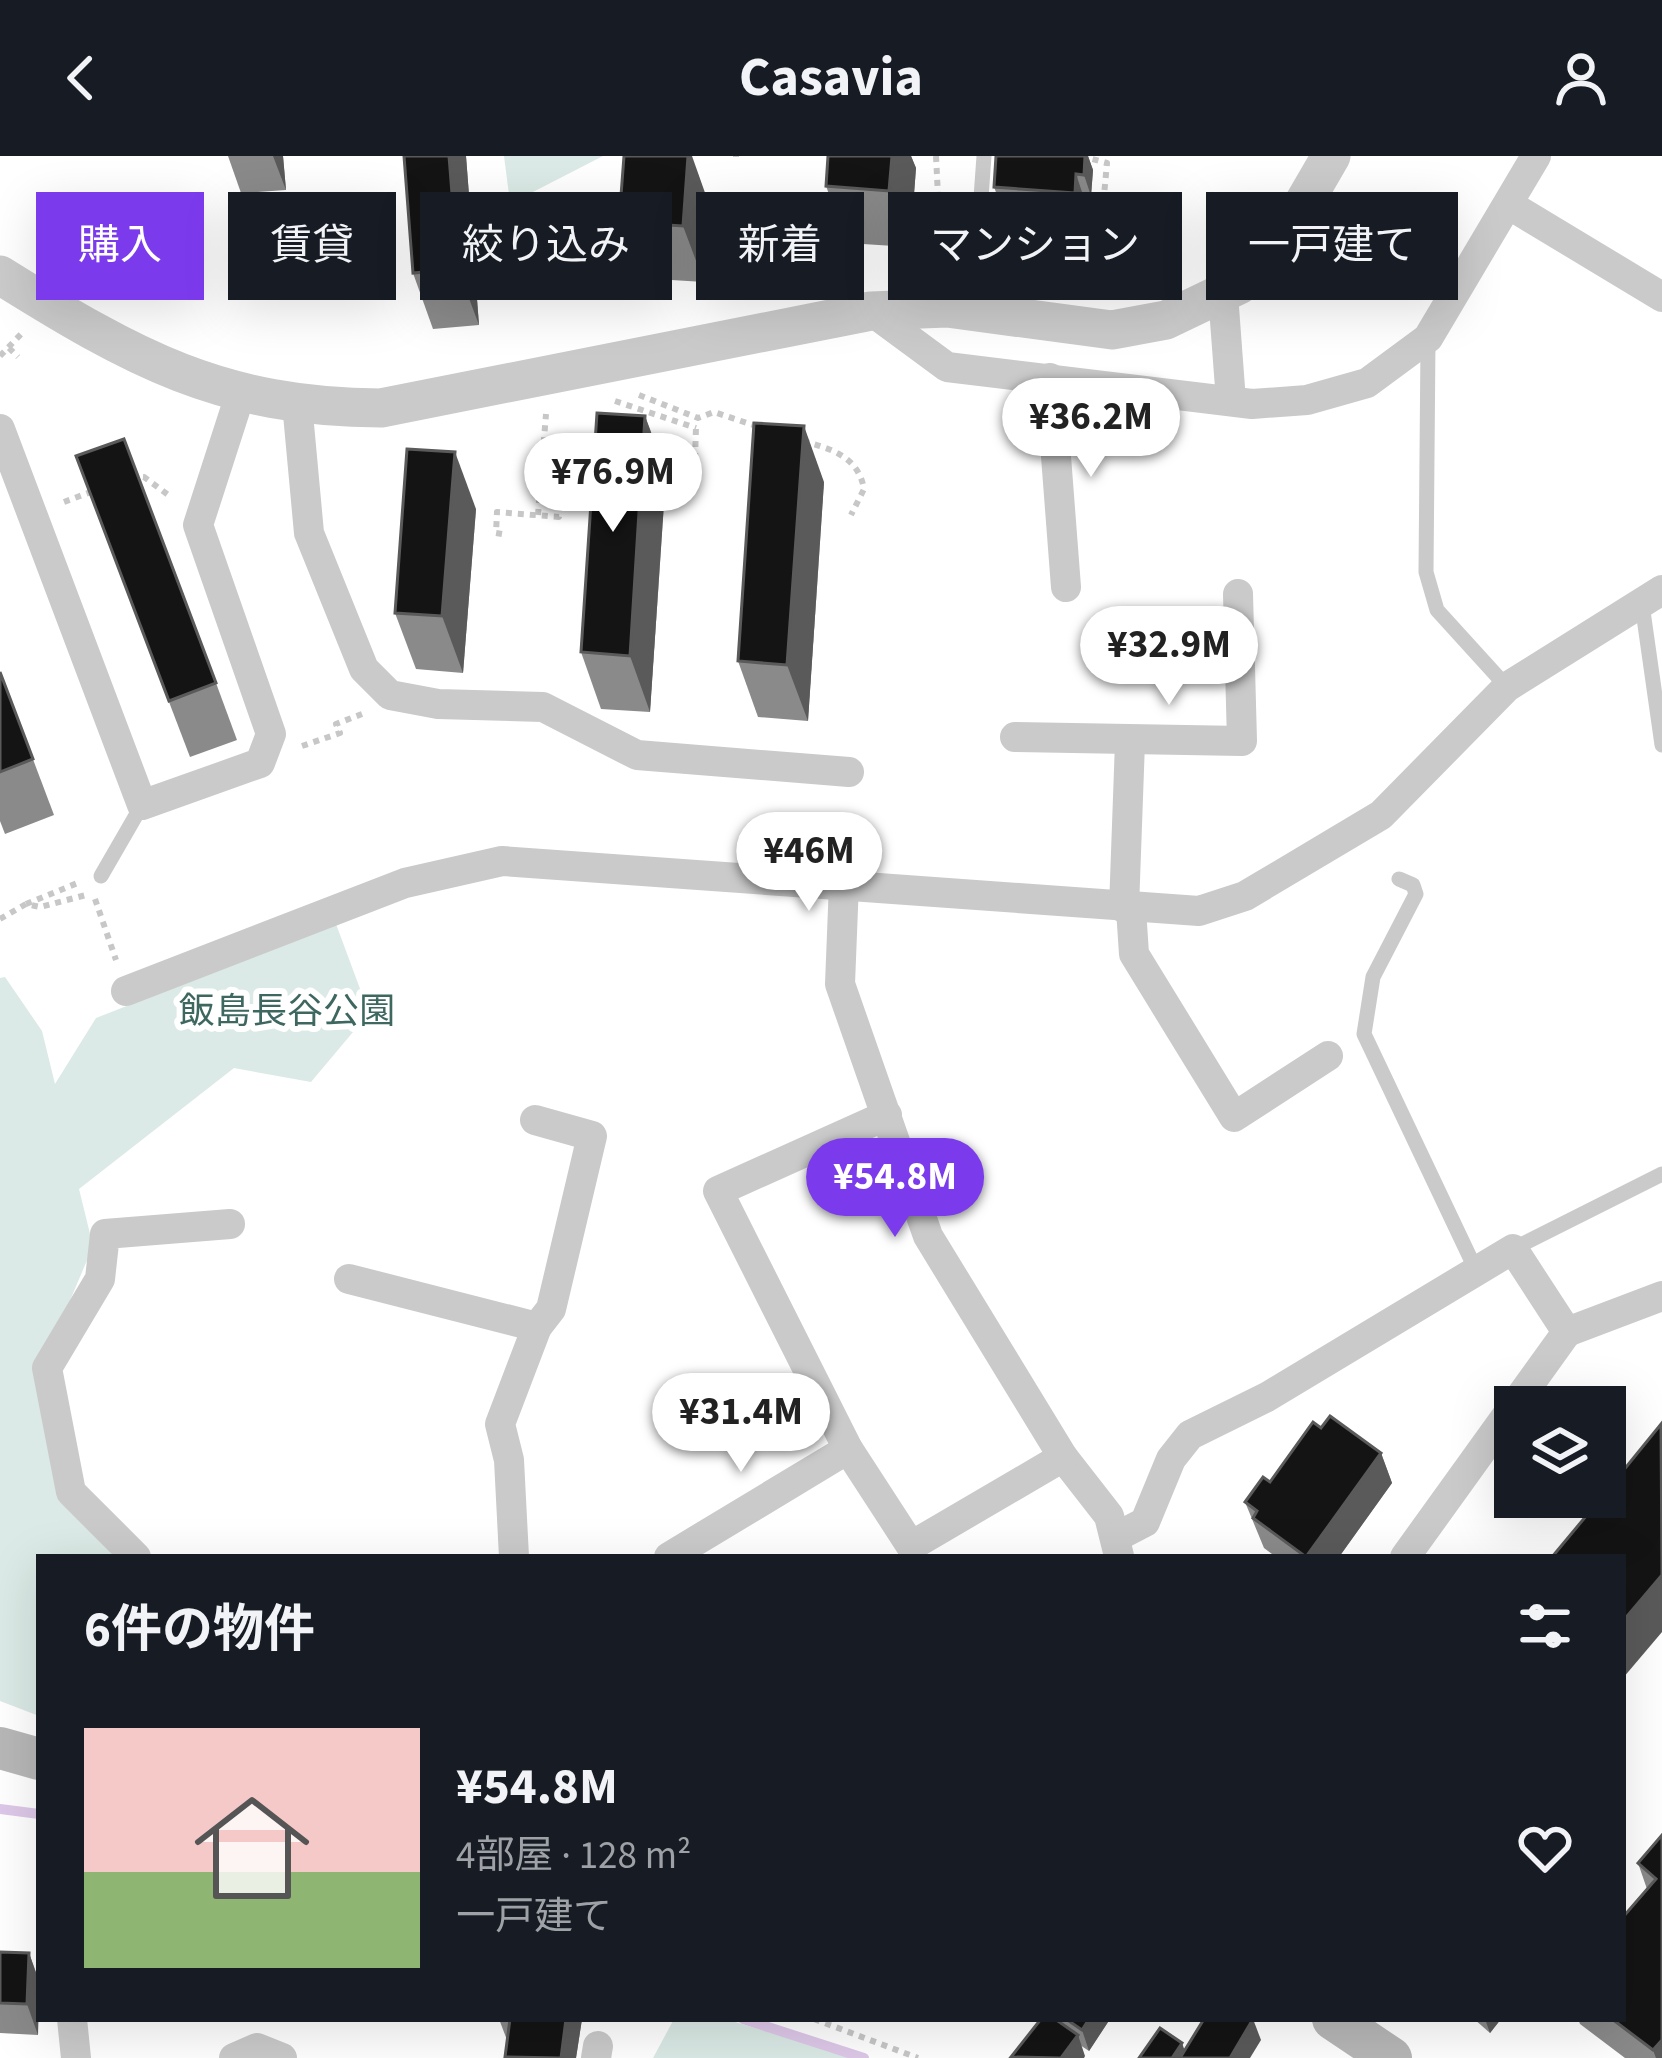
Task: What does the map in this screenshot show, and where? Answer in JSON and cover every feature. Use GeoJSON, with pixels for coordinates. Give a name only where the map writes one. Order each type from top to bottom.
{"type":"FeatureCollection","features":[{"type":"Feature","properties":{"kind":"main road"},"geometry":{"type":"LineString","coordinates":[[0,1748],[36,1758]]}},
{"type":"Feature","properties":{"kind":"main road"},"geometry":{"type":"LineString","coordinates":[[1337,2022],[1391,2058]]}},
{"type":"Feature","properties":{"kind":"street"},"geometry":{"type":"LineString","coordinates":[[1310,192],[1331,156]]}},
{"type":"Feature","properties":{"kind":"street"},"geometry":{"type":"LineString","coordinates":[[871,311],[947,367],[1231,401],[1307,400],[1367,383],[1428,338],[1536,156]]}},
{"type":"Feature","properties":{"kind":"street"},"geometry":{"type":"LineString","coordinates":[[1508,204],[1662,297]]}},
{"type":"Feature","properties":{"kind":"street"},"geometry":{"type":"LineString","coordinates":[[0,275],[116,347],[240,395],[296,404],[381,407],[871,311],[973,312],[1112,329],[1166,320],[1210,300]]}},
{"type":"Feature","properties":{"kind":"street"},"geometry":{"type":"LineString","coordinates":[[1223,300],[1231,401]]}},
{"type":"Feature","properties":{"kind":"street"},"geometry":{"type":"LineString","coordinates":[[1050,378],[1066,587]]}},
{"type":"Feature","properties":{"kind":"street"},"geometry":{"type":"LineString","coordinates":[[0,429],[142,805],[260,764],[271,734],[197,525],[240,395]]}},
{"type":"Feature","properties":{"kind":"street"},"geometry":{"type":"LineString","coordinates":[[296,404],[309,532],[364,669],[389,695],[438,704],[543,706],[637,755],[849,772]]}},
{"type":"Feature","properties":{"kind":"street"},"geometry":{"type":"LineString","coordinates":[[1016,737],[1242,741],[1238,594]]}},
{"type":"Feature","properties":{"kind":"street"},"geometry":{"type":"LineString","coordinates":[[126,991],[405,883],[502,861],[1198,911],[1245,896],[1381,815],[1507,687],[1652,597]]}},
{"type":"Feature","properties":{"kind":"street"},"geometry":{"type":"LineString","coordinates":[[1130,742],[1128,908],[1133,954],[1234,1117],[1328,1056]]}},
{"type":"Feature","properties":{"kind":"street"},"geometry":{"type":"LineString","coordinates":[[844,883],[840,984],[928,1235],[1063,1457],[1109,1516],[1118,1547],[1145,1522],[1171,1459],[1190,1435],[1267,1397],[1513,1249],[1567,1332]]}},
{"type":"Feature","properties":{"kind":"street"},"geometry":{"type":"LineString","coordinates":[[886,1114],[718,1191],[848,1449],[911,1546],[1063,1457]]}},
{"type":"Feature","properties":{"kind":"street"},"geometry":{"type":"LineString","coordinates":[[514,1554],[509,1460],[500,1424],[537,1327],[551,1309],[592,1136],[535,1120]]}},
{"type":"Feature","properties":{"kind":"street"},"geometry":{"type":"LineString","coordinates":[[133,1554],[70,1492],[47,1368],[100,1279],[105,1234],[230,1225]]}},
{"type":"Feature","properties":{"kind":"street"},"geometry":{"type":"LineString","coordinates":[[350,1279],[537,1327]]}},
{"type":"Feature","properties":{"kind":"street"},"geometry":{"type":"LineString","coordinates":[[1407,1554],[1567,1332],[1662,1295]]}},
{"type":"Feature","properties":{"kind":"street"},"geometry":{"type":"LineString","coordinates":[[674,1554],[848,1449]]}},
{"type":"Feature","properties":{"kind":"street"},"geometry":{"type":"LineString","coordinates":[[72,2022],[76,2058]]}},
{"type":"Feature","properties":{"kind":"street"},"geometry":{"type":"LineString","coordinates":[[234,2058],[257,2048],[282,2058]]}},
{"type":"Feature","properties":{"kind":"lane"},"geometry":{"type":"LineString","coordinates":[[973,312],[985,156]]}},
{"type":"Feature","properties":{"kind":"lane"},"geometry":{"type":"LineString","coordinates":[[1428,338],[1426,572],[1437,610],[1507,687]]}},
{"type":"Feature","properties":{"kind":"lane"},"geometry":{"type":"LineString","coordinates":[[1652,597],[1662,745]]}},
{"type":"Feature","properties":{"kind":"lane"},"geometry":{"type":"LineString","coordinates":[[100,876],[142,805]]}},
{"type":"Feature","properties":{"kind":"lane"},"geometry":{"type":"LineString","coordinates":[[1399,879],[1412,885],[1416,894],[1373,977],[1364,1034],[1475,1268]]}},
{"type":"Feature","properties":{"kind":"lane"},"geometry":{"type":"LineString","coordinates":[[1513,1249],[1662,1174]]}},
{"type":"Feature","properties":{"kind":"path"},"geometry":{"type":"LineString","coordinates":[[936,156],[938,192]]}},
{"type":"Feature","properties":{"kind":"path"},"geometry":{"type":"LineString","coordinates":[[1081,156],[1107,163],[1094,301]]}},
{"type":"Feature","properties":{"kind":"path"},"geometry":{"type":"LineString","coordinates":[[0,356],[20,336]]}},
{"type":"Feature","properties":{"kind":"path"},"geometry":{"type":"LineString","coordinates":[[9,347],[18,357]]}},
{"type":"Feature","properties":{"kind":"path"},"geometry":{"type":"LineString","coordinates":[[633,391],[698,418],[714,412],[774,431]]}},
{"type":"Feature","properties":{"kind":"path"},"geometry":{"type":"LineString","coordinates":[[603,398],[696,428]]}},
{"type":"Feature","properties":{"kind":"path"},"geometry":{"type":"LineString","coordinates":[[538,516],[547,399]]}},
{"type":"Feature","properties":{"kind":"path"},"geometry":{"type":"LineString","coordinates":[[638,452],[695,456],[698,418]]}},
{"type":"Feature","properties":{"kind":"path"},"geometry":{"type":"LineString","coordinates":[[794,437],[834,450],[856,467],[863,489],[851,515]]}},
{"type":"Feature","properties":{"kind":"path"},"geometry":{"type":"LineString","coordinates":[[502,534],[496,533],[497,512],[559,517],[569,466],[589,469],[606,448]]}},
{"type":"Feature","properties":{"kind":"path"},"geometry":{"type":"LineString","coordinates":[[32,514],[136,475],[183,505]]}},
{"type":"Feature","properties":{"kind":"path"},"geometry":{"type":"LineString","coordinates":[[316,741],[340,733],[336,724],[363,714]]}},
{"type":"Feature","properties":{"kind":"path"},"geometry":{"type":"LineString","coordinates":[[0,919],[100,876]]}},
{"type":"Feature","properties":{"kind":"path"},"geometry":{"type":"LineString","coordinates":[[26,904],[40,907],[93,893],[126,991]]}},
{"type":"Feature","properties":{"kind":"path"},"geometry":{"type":"LineString","coordinates":[[822,2022],[918,2058]]}},
{"type":"Feature","properties":{"kind":"green space"},"geometry":{"type":"Polygon","coordinates":[[[504,156],[603,156],[533,192],[509,192],[504,156]]]}},
{"type":"Feature","properties":{"kind":"green space","name":"飯島長谷公園"},"geometry":{"type":"Polygon","coordinates":[[[336,924],[369,1013],[311,1082],[234,1068],[79,1189],[93,1246],[42,1367],[66,1493],[124,1554],[36,1554],[36,1715],[0,1701],[0,978],[5,977],[42,1031],[55,1084],[96,1018],[336,924]]]}},
{"type":"Feature","properties":{"kind":"green space"},"geometry":{"type":"Polygon","coordinates":[[[672,2022],[735,2022],[854,2058],[653,2058],[672,2022]]]}},
{"type":"Feature","properties":{"kind":"building"},"geometry":{"type":"Polygon","coordinates":[[[404,156],[449,156],[452,192],[420,192],[420,272],[413,273],[404,156]]]}},
{"type":"Feature","properties":{"kind":"building"},"geometry":{"type":"Polygon","coordinates":[[[624,156],[688,156],[683,226],[672,225],[672,192],[621,192],[624,156]]]}},
{"type":"Feature","properties":{"kind":"building"},"geometry":{"type":"Polygon","coordinates":[[[828,156],[892,156],[889,191],[826,186],[828,156]]]}},
{"type":"Feature","properties":{"kind":"building"},"geometry":{"type":"Polygon","coordinates":[[[996,156],[1085,156],[1084,175],[1076,174],[1075,192],[994,187],[996,156]]]}},
{"type":"Feature","properties":{"kind":"building"},"geometry":{"type":"Polygon","coordinates":[[[597,413],[645,416],[630,656],[581,652],[597,413]]]}},
{"type":"Feature","properties":{"kind":"building"},"geometry":{"type":"Polygon","coordinates":[[[754,423],[804,426],[787,665],[738,661],[754,423]]]}},
{"type":"Feature","properties":{"kind":"building"},"geometry":{"type":"Polygon","coordinates":[[[124,439],[216,683],[169,701],[76,456],[124,439]]]}},
{"type":"Feature","properties":{"kind":"building"},"geometry":{"type":"Polygon","coordinates":[[[407,449],[455,452],[442,616],[395,613],[407,449]]]}},
{"type":"Feature","properties":{"kind":"building"},"geometry":{"type":"Polygon","coordinates":[[[0,672],[33,759],[0,772],[0,672]]]}},
{"type":"Feature","properties":{"kind":"building"},"geometry":{"type":"Polygon","coordinates":[[[1330,1416],[1381,1453],[1308,1554],[1302,1554],[1253,1518],[1257,1511],[1245,1502],[1263,1477],[1270,1482],[1313,1422],[1321,1428],[1330,1416]]]}},
{"type":"Feature","properties":{"kind":"building"},"geometry":{"type":"Polygon","coordinates":[[[1661,1424],[1662,1575],[1626,1617],[1626,1554],[1554,1554],[1584,1518],[1626,1518],[1626,1467],[1661,1424]]]}},
{"type":"Feature","properties":{"kind":"building"},"geometry":{"type":"Polygon","coordinates":[[[1662,1835],[1662,2040],[1653,2050],[1616,2022],[1626,2022],[1626,1914],[1656,1879],[1638,1863],[1662,1835]]]}},
{"type":"Feature","properties":{"kind":"building"},"geometry":{"type":"Polygon","coordinates":[[[0,1952],[29,1953],[27,2004],[0,2003],[0,1952]]]}},
{"type":"Feature","properties":{"kind":"building"},"geometry":{"type":"Polygon","coordinates":[[[510,2022],[566,2022],[561,2058],[505,2057],[510,2022]]]}},
{"type":"Feature","properties":{"kind":"building"},"geometry":{"type":"Polygon","coordinates":[[[1039,2022],[1059,2022],[1078,2035],[1061,2058],[1011,2057],[1039,2022]]]}},
{"type":"Feature","properties":{"kind":"building"},"geometry":{"type":"Polygon","coordinates":[[[1202,2022],[1251,2022],[1230,2058],[1180,2058],[1202,2022]]]}},
{"type":"Feature","properties":{"kind":"building"},"geometry":{"type":"Polygon","coordinates":[[[1160,2028],[1182,2043],[1172,2058],[1139,2058],[1160,2028]]]}},
{"type":"Feature","properties":{"kind":"waterway"},"geometry":{"type":"LineString","coordinates":[[0,1809],[36,1814]]}},
{"type":"Feature","properties":{"kind":"waterway"},"geometry":{"type":"LineString","coordinates":[[752,2022],[864,2058]]}}]}
